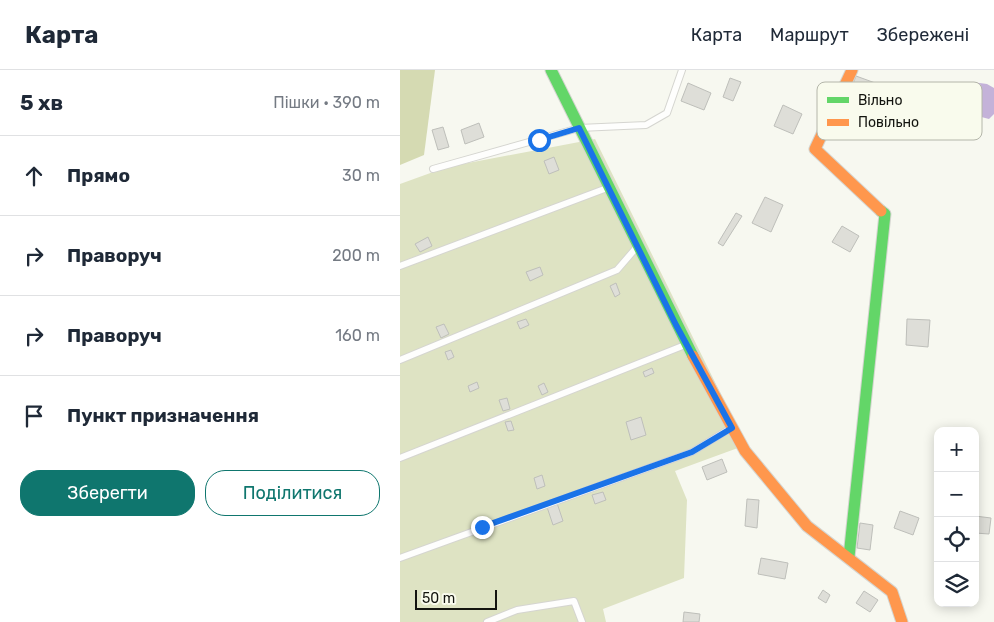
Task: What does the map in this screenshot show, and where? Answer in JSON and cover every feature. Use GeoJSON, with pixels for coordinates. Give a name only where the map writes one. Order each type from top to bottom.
{"type":"FeatureCollection","features":[{"type":"Feature","properties":{"kind":"street"},"geometry":{"type":"LineString","coordinates":[[552,70],[608,188],[686,344],[745,451],[807,526],[892,592],[902,622]]}},
{"type":"Feature","properties":{"kind":"street"},"geometry":{"type":"LineString","coordinates":[[846,82],[852,70]]}},
{"type":"Feature","properties":{"kind":"street"},"geometry":{"type":"LineString","coordinates":[[820,140],[815,150],[886,214],[849,557]]}},
{"type":"Feature","properties":{"kind":"lane"},"geometry":{"type":"LineString","coordinates":[[433,169],[579,128],[646,125],[667,113],[682,70]]}},
{"type":"Feature","properties":{"kind":"lane"},"geometry":{"type":"LineString","coordinates":[[400,266],[608,188]]}},
{"type":"Feature","properties":{"kind":"lane"},"geometry":{"type":"LineString","coordinates":[[400,360],[616,270],[637,247]]}},
{"type":"Feature","properties":{"kind":"lane"},"geometry":{"type":"LineString","coordinates":[[400,458],[686,344]]}},
{"type":"Feature","properties":{"kind":"lane"},"geometry":{"type":"LineString","coordinates":[[400,558],[692,452],[732,428]]}},
{"type":"Feature","properties":{"kind":"lane"},"geometry":{"type":"LineString","coordinates":[[488,622],[517,610],[574,601],[582,622]]}},
{"type":"Feature","properties":{"kind":"green space"},"geometry":{"type":"Polygon","coordinates":[[[400,70],[435,70],[424,155],[400,165],[400,70]]]}},
{"type":"Feature","properties":{"kind":"green space"},"geometry":{"type":"Polygon","coordinates":[[[595,139],[746,445],[675,471],[687,500],[684,578],[603,609],[606,622],[400,622],[400,184],[447,167],[595,139]]]}},
{"type":"Feature","properties":{"kind":"shaded area"},"geometry":{"type":"Polygon","coordinates":[[[982,83],[994,88],[994,114],[989,119],[982,117],[982,83]]]}},
{"type":"Feature","properties":{"kind":"building"},"geometry":{"type":"Polygon","coordinates":[[[856,76],[872,82],[854,82],[856,76]]]}},
{"type":"Feature","properties":{"kind":"building"},"geometry":{"type":"Polygon","coordinates":[[[730,78],[741,82],[733,101],[723,97],[730,78]]]}},
{"type":"Feature","properties":{"kind":"building"},"geometry":{"type":"Polygon","coordinates":[[[688,83],[711,93],[704,110],[681,101],[688,83]]]}},
{"type":"Feature","properties":{"kind":"building"},"geometry":{"type":"Polygon","coordinates":[[[783,105],[802,114],[793,134],[774,126],[783,105]]]}},
{"type":"Feature","properties":{"kind":"building"},"geometry":{"type":"Polygon","coordinates":[[[479,123],[484,137],[465,144],[461,130],[479,123]]]}},
{"type":"Feature","properties":{"kind":"building"},"geometry":{"type":"Polygon","coordinates":[[[443,127],[449,147],[438,150],[432,130],[443,127]]]}},
{"type":"Feature","properties":{"kind":"building"},"geometry":{"type":"Polygon","coordinates":[[[554,157],[559,170],[549,174],[544,161],[554,157]]]}},
{"type":"Feature","properties":{"kind":"building"},"geometry":{"type":"Polygon","coordinates":[[[765,197],[783,205],[771,232],[752,223],[765,197]]]}},
{"type":"Feature","properties":{"kind":"building"},"geometry":{"type":"Polygon","coordinates":[[[736,213],[742,216],[723,246],[718,243],[736,213]]]}},
{"type":"Feature","properties":{"kind":"building"},"geometry":{"type":"Polygon","coordinates":[[[842,226],[859,236],[850,252],[832,242],[842,226]]]}},
{"type":"Feature","properties":{"kind":"building"},"geometry":{"type":"Polygon","coordinates":[[[428,237],[432,246],[420,252],[415,244],[428,237]]]}},
{"type":"Feature","properties":{"kind":"building"},"geometry":{"type":"Polygon","coordinates":[[[540,267],[543,275],[530,281],[526,272],[540,267]]]}},
{"type":"Feature","properties":{"kind":"building"},"geometry":{"type":"Polygon","coordinates":[[[616,283],[620,294],[615,297],[610,286],[616,283]]]}},
{"type":"Feature","properties":{"kind":"building"},"geometry":{"type":"Polygon","coordinates":[[[526,319],[529,325],[520,329],[517,322],[526,319]]]}},
{"type":"Feature","properties":{"kind":"building"},"geometry":{"type":"Polygon","coordinates":[[[907,319],[930,320],[928,347],[906,345],[907,319]]]}},
{"type":"Feature","properties":{"kind":"building"},"geometry":{"type":"Polygon","coordinates":[[[444,324],[449,334],[441,338],[436,327],[444,324]]]}},
{"type":"Feature","properties":{"kind":"building"},"geometry":{"type":"Polygon","coordinates":[[[451,350],[454,357],[448,360],[445,352],[451,350]]]}},
{"type":"Feature","properties":{"kind":"building"},"geometry":{"type":"Polygon","coordinates":[[[652,368],[654,373],[645,377],[643,372],[652,368]]]}},
{"type":"Feature","properties":{"kind":"building"},"geometry":{"type":"Polygon","coordinates":[[[477,382],[479,388],[470,392],[468,386],[477,382]]]}},
{"type":"Feature","properties":{"kind":"building"},"geometry":{"type":"Polygon","coordinates":[[[544,383],[548,392],[542,395],[538,386],[544,383]]]}},
{"type":"Feature","properties":{"kind":"building"},"geometry":{"type":"Polygon","coordinates":[[[507,398],[510,409],[503,411],[499,400],[507,398]]]}},
{"type":"Feature","properties":{"kind":"building"},"geometry":{"type":"Polygon","coordinates":[[[641,417],[646,435],[631,440],[626,422],[641,417]]]}},
{"type":"Feature","properties":{"kind":"building"},"geometry":{"type":"Polygon","coordinates":[[[511,421],[514,430],[508,431],[505,422],[511,421]]]}},
{"type":"Feature","properties":{"kind":"building"},"geometry":{"type":"Polygon","coordinates":[[[722,459],[727,472],[707,480],[702,467],[722,459]]]}},
{"type":"Feature","properties":{"kind":"building"},"geometry":{"type":"Polygon","coordinates":[[[542,475],[545,486],[537,489],[534,478],[542,475]]]}},
{"type":"Feature","properties":{"kind":"building"},"geometry":{"type":"Polygon","coordinates":[[[603,492],[606,500],[595,504],[592,495],[603,492]]]}},
{"type":"Feature","properties":{"kind":"building"},"geometry":{"type":"Polygon","coordinates":[[[747,499],[759,500],[757,528],[745,526],[747,499]]]}},
{"type":"Feature","properties":{"kind":"building"},"geometry":{"type":"Polygon","coordinates":[[[557,503],[563,521],[553,525],[547,507],[557,503]]]}},
{"type":"Feature","properties":{"kind":"building"},"geometry":{"type":"Polygon","coordinates":[[[900,511],[919,518],[913,535],[894,528],[900,511]]]}},
{"type":"Feature","properties":{"kind":"building"},"geometry":{"type":"Polygon","coordinates":[[[979,516],[991,518],[989,534],[979,533],[979,516]]]}},
{"type":"Feature","properties":{"kind":"building"},"geometry":{"type":"Polygon","coordinates":[[[860,523],[873,525],[870,550],[857,548],[860,523]]]}},
{"type":"Feature","properties":{"kind":"building"},"geometry":{"type":"Polygon","coordinates":[[[761,558],[788,563],[785,579],[758,574],[761,558]]]}},
{"type":"Feature","properties":{"kind":"building"},"geometry":{"type":"Polygon","coordinates":[[[823,590],[830,595],[826,603],[818,598],[823,590]]]}},
{"type":"Feature","properties":{"kind":"building"},"geometry":{"type":"Polygon","coordinates":[[[864,591],[878,600],[870,612],[856,603],[864,591]]]}},
{"type":"Feature","properties":{"kind":"building"},"geometry":{"type":"Polygon","coordinates":[[[684,612],[700,614],[699,622],[683,622],[684,612]]]}},
{"type":"Feature","properties":{"kind":"traffic: fast"},"geometry":{"type":"LineString","coordinates":[[551,70],[693,356]]}},
{"type":"Feature","properties":{"kind":"traffic: fast"},"geometry":{"type":"LineString","coordinates":[[849,557],[885,214],[881,211]]}},
{"type":"Feature","properties":{"kind":"traffic: slow"},"geometry":{"type":"LineString","coordinates":[[846,82],[852,70]]}},
{"type":"Feature","properties":{"kind":"traffic: slow"},"geometry":{"type":"LineString","coordinates":[[819,140],[815,149],[881,211]]}},
{"type":"Feature","properties":{"kind":"traffic: slow"},"geometry":{"type":"LineString","coordinates":[[693,356],[745,451],[807,526],[892,592],[902,622]]}},
{"type":"Feature","properties":{"kind":"route"},"geometry":{"type":"LineString","coordinates":[[482,527],[692,452],[732,428],[676,325],[579,128],[539,140]]}}]}
